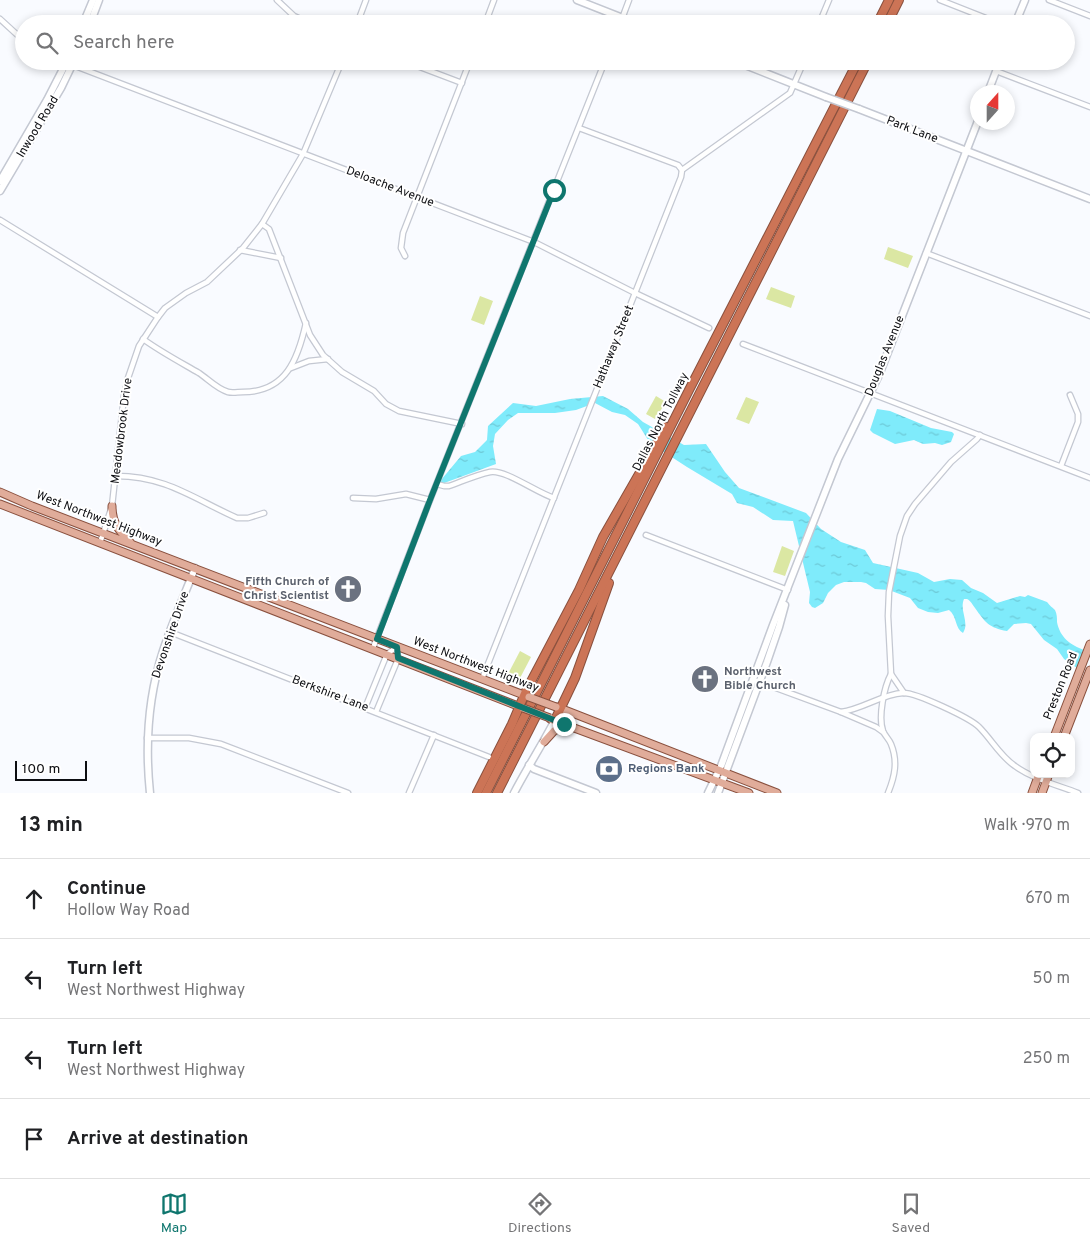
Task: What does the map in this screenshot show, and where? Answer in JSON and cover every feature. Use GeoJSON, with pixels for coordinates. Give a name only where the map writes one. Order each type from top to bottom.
{"type":"FeatureCollection","features":[{"type":"Feature","properties":{"kind":"highway"},"geometry":{"type":"LineString","coordinates":[[882,15],[889,0]]}},
{"type":"Feature","properties":{"kind":"highway"},"geometry":{"type":"LineString","coordinates":[[892,15],[899,0]]}},
{"type":"Feature","properties":{"kind":"highway","name":"Dallas North Tollway"},"geometry":{"type":"LineString","coordinates":[[486,793],[689,390],[853,70]]}},
{"type":"Feature","properties":{"kind":"highway","name":"Dallas North Tollway"},"geometry":{"type":"LineString","coordinates":[[497,793],[863,70]]}},
{"type":"Feature","properties":{"kind":"highway"},"geometry":{"type":"LineString","coordinates":[[477,793],[573,603],[596,551],[656,443],[689,390]]}},
{"type":"Feature","properties":{"kind":"highway"},"geometry":{"type":"LineString","coordinates":[[552,719],[575,678],[618,555]]}},
{"type":"Feature","properties":{"kind":"main road","name":"West Northwest Highway"},"geometry":{"type":"LineString","coordinates":[[0,492],[777,793]]}},
{"type":"Feature","properties":{"kind":"main road"},"geometry":{"type":"LineString","coordinates":[[8,507],[12,498]]}},
{"type":"Feature","properties":{"kind":"main road","name":"West Northwest Highway"},"geometry":{"type":"LineString","coordinates":[[0,504],[567,725],[749,793]]}},
{"type":"Feature","properties":{"kind":"main road"},"geometry":{"type":"LineString","coordinates":[[112,506],[112,516],[117,528],[134,545]]}},
{"type":"Feature","properties":{"kind":"main road","name":"Preston Road"},"geometry":{"type":"LineString","coordinates":[[1056,733],[1090,644]]}},
{"type":"Feature","properties":{"kind":"main road","name":"Preston Road"},"geometry":{"type":"LineString","coordinates":[[1066,733],[1090,670]]}},
{"type":"Feature","properties":{"kind":"main road"},"geometry":{"type":"LineString","coordinates":[[544,742],[554,732],[567,725]]}},
{"type":"Feature","properties":{"kind":"main road"},"geometry":{"type":"LineString","coordinates":[[695,773],[699,763]]}},
{"type":"Feature","properties":{"kind":"main road"},"geometry":{"type":"LineString","coordinates":[[1032,793],[1037,778]]}},
{"type":"Feature","properties":{"kind":"main road"},"geometry":{"type":"LineString","coordinates":[[1042,793],[1048,778]]}},
{"type":"Feature","properties":{"kind":"street"},"geometry":{"type":"LineString","coordinates":[[87,15],[93,0]]}},
{"type":"Feature","properties":{"kind":"street"},"geometry":{"type":"LineString","coordinates":[[93,15],[99,0]]}},
{"type":"Feature","properties":{"kind":"street"},"geometry":{"type":"LineString","coordinates":[[277,0],[293,15]]}},
{"type":"Feature","properties":{"kind":"street"},"geometry":{"type":"LineString","coordinates":[[360,15],[366,0]]}},
{"type":"Feature","properties":{"kind":"street"},"geometry":{"type":"LineString","coordinates":[[488,15],[494,0]]}},
{"type":"Feature","properties":{"kind":"street"},"geometry":{"type":"LineString","coordinates":[[577,0],[608,15]]}},
{"type":"Feature","properties":{"kind":"street"},"geometry":{"type":"LineString","coordinates":[[623,15],[629,0]]}},
{"type":"Feature","properties":{"kind":"street"},"geometry":{"type":"LineString","coordinates":[[823,15],[829,0]]}},
{"type":"Feature","properties":{"kind":"street"},"geometry":{"type":"LineString","coordinates":[[940,0],[978,15]]}},
{"type":"Feature","properties":{"kind":"street"},"geometry":{"type":"LineString","coordinates":[[1019,15],[1025,0]]}},
{"type":"Feature","properties":{"kind":"street"},"geometry":{"type":"LineString","coordinates":[[1049,0],[1090,16]]}},
{"type":"Feature","properties":{"kind":"street"},"geometry":{"type":"LineString","coordinates":[[0,19],[15,33]]}},
{"type":"Feature","properties":{"kind":"street","name":"Inwood Road"},"geometry":{"type":"LineString","coordinates":[[0,191],[65,70]]}},
{"type":"Feature","properties":{"kind":"street","name":"Deloache Avenue"},"geometry":{"type":"LineString","coordinates":[[89,70],[534,242],[635,294],[709,328]]}},
{"type":"Feature","properties":{"kind":"street","name":"Meadowbrook Drive"},"geometry":{"type":"LineString","coordinates":[[100,543],[112,506],[124,396],[132,364],[143,339],[165,308],[186,293],[207,282],[240,250],[262,224],[303,154],[338,70]]}},
{"type":"Feature","properties":{"kind":"street"},"geometry":{"type":"LineString","coordinates":[[428,70],[462,83]]}},
{"type":"Feature","properties":{"kind":"street"},"geometry":{"type":"LineString","coordinates":[[405,256],[401,248],[401,242],[416,197],[467,70]]}},
{"type":"Feature","properties":{"kind":"street"},"geometry":{"type":"LineString","coordinates":[[373,648],[601,70]]}},
{"type":"Feature","properties":{"kind":"street","name":"Park Lane"},"geometry":{"type":"LineString","coordinates":[[758,70],[1090,199]]}},
{"type":"Feature","properties":{"kind":"street"},"geometry":{"type":"LineString","coordinates":[[578,128],[678,165],[682,170],[790,93],[801,70]]}},
{"type":"Feature","properties":{"kind":"street"},"geometry":{"type":"LineString","coordinates":[[991,85],[996,72],[1090,107]]}},
{"type":"Feature","properties":{"kind":"street","name":"Douglas Avenue"},"geometry":{"type":"LineString","coordinates":[[708,793],[718,781],[722,772],[838,459],[871,394],[974,130]]}},
{"type":"Feature","properties":{"kind":"street","name":"Inwood Road"},"geometry":{"type":"LineString","coordinates":[[0,180],[28,139]]}},
{"type":"Feature","properties":{"kind":"street","name":"Hathaway Street"},"geometry":{"type":"LineString","coordinates":[[482,679],[635,294],[682,170]]}},
{"type":"Feature","properties":{"kind":"street"},"geometry":{"type":"LineString","coordinates":[[0,220],[158,317]]}},
{"type":"Feature","properties":{"kind":"street"},"geometry":{"type":"LineString","coordinates":[[262,224],[269,229],[314,343],[328,360],[342,372],[374,391],[386,404],[399,411],[462,424]]}},
{"type":"Feature","properties":{"kind":"street"},"geometry":{"type":"LineString","coordinates":[[240,250],[281,258]]}},
{"type":"Feature","properties":{"kind":"street"},"geometry":{"type":"LineString","coordinates":[[926,253],[1090,316]]}},
{"type":"Feature","properties":{"kind":"street"},"geometry":{"type":"LineString","coordinates":[[143,339],[162,353],[228,392],[256,392],[282,379],[290,369],[299,348],[306,322]]}},
{"type":"Feature","properties":{"kind":"street"},"geometry":{"type":"LineString","coordinates":[[743,344],[1090,478]]}},
{"type":"Feature","properties":{"kind":"street"},"geometry":{"type":"LineString","coordinates":[[290,369],[310,361],[328,360]]}},
{"type":"Feature","properties":{"kind":"street"},"geometry":{"type":"LineString","coordinates":[[1061,466],[1078,422],[1078,414],[1070,395]]}},
{"type":"Feature","properties":{"kind":"street"},"geometry":{"type":"LineString","coordinates":[[888,793],[895,773],[896,762],[890,742],[883,732],[881,722],[887,682],[891,674],[888,616],[889,592],[900,536],[911,509],[951,462],[978,439],[980,435]]}},
{"type":"Feature","properties":{"kind":"street"},"geometry":{"type":"LineString","coordinates":[[437,484],[450,486],[490,472],[500,472],[554,498]]}},
{"type":"Feature","properties":{"kind":"street"},"geometry":{"type":"LineString","coordinates":[[116,476],[135,476],[163,482],[237,518],[248,518],[264,513]]}},
{"type":"Feature","properties":{"kind":"street"},"geometry":{"type":"LineString","coordinates":[[354,498],[376,499],[406,494],[430,500]]}},
{"type":"Feature","properties":{"kind":"street"},"geometry":{"type":"LineString","coordinates":[[646,535],[788,590]]}},
{"type":"Feature","properties":{"kind":"street","name":"Devonshire Drive"},"geometry":{"type":"LineString","coordinates":[[150,793],[148,738],[154,680],[195,568]]}},
{"type":"Feature","properties":{"kind":"street","name":"Berkshire Lane"},"geometry":{"type":"LineString","coordinates":[[170,632],[489,756]]}},
{"type":"Feature","properties":{"kind":"street"},"geometry":{"type":"LineString","coordinates":[[365,708],[387,654],[397,647],[398,658],[376,712]]}},
{"type":"Feature","properties":{"kind":"street"},"geometry":{"type":"LineString","coordinates":[[1082,666],[1090,670]]}},
{"type":"Feature","properties":{"kind":"street"},"geometry":{"type":"LineString","coordinates":[[891,674],[904,693]]}},
{"type":"Feature","properties":{"kind":"street"},"geometry":{"type":"LineString","coordinates":[[756,681],[841,712],[883,732]]}},
{"type":"Feature","properties":{"kind":"street"},"geometry":{"type":"LineString","coordinates":[[841,712],[855,710],[884,697],[904,693],[956,712],[974,722],[1006,759],[1020,770],[1030,773]]}},
{"type":"Feature","properties":{"kind":"street"},"geometry":{"type":"LineString","coordinates":[[514,793],[544,742],[552,719]]}},
{"type":"Feature","properties":{"kind":"street"},"geometry":{"type":"LineString","coordinates":[[409,793],[434,735]]}},
{"type":"Feature","properties":{"kind":"street"},"geometry":{"type":"LineString","coordinates":[[148,738],[189,738],[220,744],[348,793]]}},
{"type":"Feature","properties":{"kind":"street"},"geometry":{"type":"LineString","coordinates":[[529,765],[534,769],[596,793]]}},
{"type":"Feature","properties":{"kind":"street"},"geometry":{"type":"LineString","coordinates":[[1048,778],[1078,793]]}},
{"type":"Feature","properties":{"kind":"street","name":"Douglas Avenue"},"geometry":{"type":"LineString","coordinates":[[718,781],[718,793]]}},
{"type":"Feature","properties":{"kind":"green space"},"geometry":{"type":"Polygon","coordinates":[[[888,247],[913,256],[908,268],[884,259],[888,247]]]}},
{"type":"Feature","properties":{"kind":"green space"},"geometry":{"type":"Polygon","coordinates":[[[771,287],[795,296],[791,308],[766,299],[771,287]]]}},
{"type":"Feature","properties":{"kind":"green space"},"geometry":{"type":"Polygon","coordinates":[[[480,296],[493,301],[484,325],[471,320],[480,296]]]}},
{"type":"Feature","properties":{"kind":"green space"},"geometry":{"type":"Polygon","coordinates":[[[656,396],[666,402],[655,419],[646,414],[656,396]]]}},
{"type":"Feature","properties":{"kind":"green space"},"geometry":{"type":"Polygon","coordinates":[[[746,397],[759,402],[749,424],[736,419],[746,397]]]}},
{"type":"Feature","properties":{"kind":"green space"},"geometry":{"type":"Polygon","coordinates":[[[782,546],[794,551],[785,576],[773,572],[782,546]]]}},
{"type":"Feature","properties":{"kind":"green space"},"geometry":{"type":"Polygon","coordinates":[[[520,651],[531,657],[519,680],[508,674],[520,651]]]}},
{"type":"Feature","properties":{"kind":"water"},"geometry":{"type":"Polygon","coordinates":[[[603,396],[628,409],[643,422],[684,445],[706,444],[725,472],[739,488],[806,513],[821,529],[841,542],[865,550],[873,563],[918,573],[934,582],[950,579],[962,580],[971,588],[983,593],[997,603],[1028,595],[1047,602],[1057,614],[1058,628],[1063,637],[1084,650],[1077,668],[1064,659],[1057,649],[1044,640],[1031,624],[1014,624],[1007,631],[996,628],[985,621],[967,599],[964,599],[963,603],[965,629],[963,633],[960,631],[949,610],[938,613],[928,612],[918,608],[910,598],[889,590],[875,589],[861,582],[844,582],[836,585],[828,593],[823,603],[815,608],[812,607],[809,603],[810,592],[793,521],[773,520],[753,507],[737,503],[732,494],[650,443],[638,424],[625,415],[612,412],[595,403],[576,410],[555,413],[518,413],[508,420],[495,434],[493,446],[496,464],[436,486],[461,456],[475,452],[487,440],[488,426],[513,403],[536,406],[570,399],[603,396]]]}},
{"type":"Feature","properties":{"kind":"water"},"geometry":{"type":"Polygon","coordinates":[[[877,409],[890,411],[931,428],[952,432],[954,434],[951,442],[942,445],[935,443],[923,444],[914,440],[895,444],[870,430],[877,409]]]}},
{"type":"Feature","properties":{"kind":"place","name":"Fifth Church of Christ Scientist"},"geometry":{"type":"Point","coordinates":[348,589]}},
{"type":"Feature","properties":{"kind":"place","name":"Northwest Bible Church"},"geometry":{"type":"Point","coordinates":[705,679]}},
{"type":"Feature","properties":{"kind":"place","name":"Regions Bank"},"geometry":{"type":"Point","coordinates":[609,769]}},
{"type":"Feature","properties":{"kind":"route"},"geometry":{"type":"LineString","coordinates":[[554,190],[430,500],[377,639],[397,647],[398,658],[564,724]]}}]}
